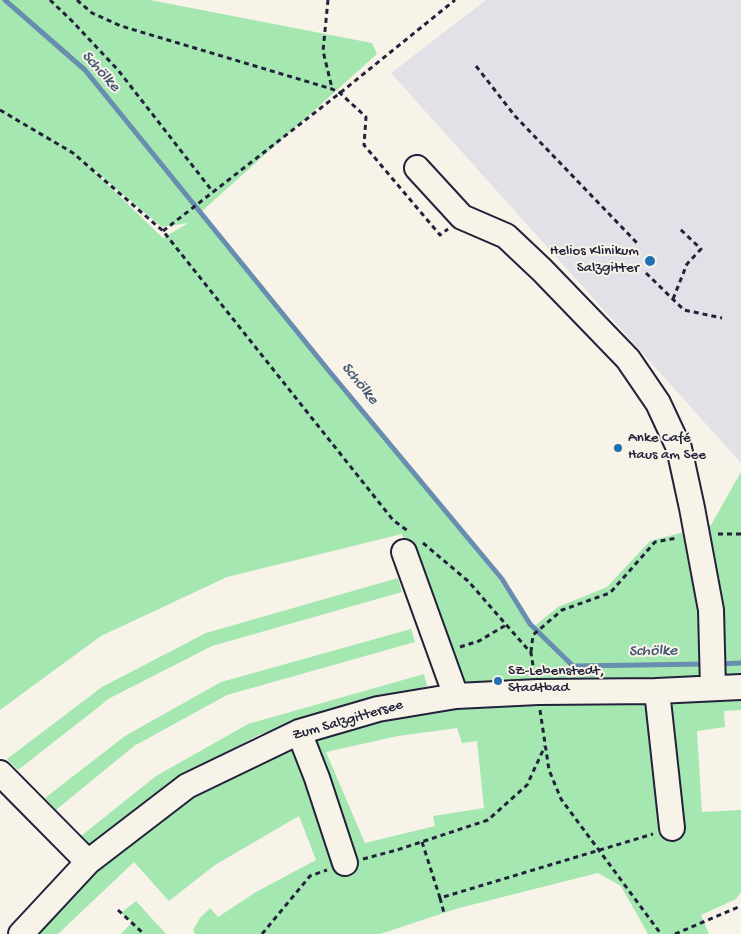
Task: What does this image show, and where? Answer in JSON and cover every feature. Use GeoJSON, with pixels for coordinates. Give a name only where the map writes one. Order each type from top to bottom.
{"type":"FeatureCollection","features":[{"type":"Feature","properties":{"kind":"street"},"geometry":{"type":"LineString","coordinates":[[417,168],[462,217],[506,236],[542,270],[628,359],[658,403],[679,448],[711,610],[712,680]]}},
{"type":"Feature","properties":{"kind":"street"},"geometry":{"type":"LineString","coordinates":[[410,541],[440,654],[456,696]]}},
{"type":"Feature","properties":{"kind":"street","name":"Zum Salzgittersee"},"geometry":{"type":"LineString","coordinates":[[21,934],[88,862],[187,786],[299,732],[378,709],[456,696],[538,692],[657,691],[712,680],[741,687]]}},
{"type":"Feature","properties":{"kind":"street"},"geometry":{"type":"LineString","coordinates":[[657,691],[672,828]]}},
{"type":"Feature","properties":{"kind":"street"},"geometry":{"type":"LineString","coordinates":[[299,732],[317,778],[345,863]]}},
{"type":"Feature","properties":{"kind":"street"},"geometry":{"type":"LineString","coordinates":[[0,773],[88,862]]}},
{"type":"Feature","properties":{"kind":"path"},"geometry":{"type":"LineString","coordinates":[[50,0],[118,70],[213,192]]}},
{"type":"Feature","properties":{"kind":"path"},"geometry":{"type":"LineString","coordinates":[[77,0],[92,13],[121,26],[340,93],[366,118],[364,145],[440,235],[462,217]]}},
{"type":"Feature","properties":{"kind":"path"},"geometry":{"type":"LineString","coordinates":[[328,0],[323,51],[332,89]]}},
{"type":"Feature","properties":{"kind":"path"},"geometry":{"type":"LineString","coordinates":[[163,231],[340,93],[454,0]]}},
{"type":"Feature","properties":{"kind":"path"},"geometry":{"type":"LineString","coordinates":[[476,66],[515,116],[637,243]]}},
{"type":"Feature","properties":{"kind":"path"},"geometry":{"type":"LineString","coordinates":[[0,110],[73,153],[163,231],[410,541],[468,581],[531,653]]}},
{"type":"Feature","properties":{"kind":"path"},"geometry":{"type":"LineString","coordinates":[[673,299],[687,264],[701,249],[680,230]]}},
{"type":"Feature","properties":{"kind":"path"},"geometry":{"type":"LineString","coordinates":[[646,273],[684,310],[722,318]]}},
{"type":"Feature","properties":{"kind":"path"},"geometry":{"type":"LineString","coordinates":[[661,934],[561,799],[549,770],[531,653],[533,635],[562,610],[610,593],[656,542],[696,535]]}},
{"type":"Feature","properties":{"kind":"path"},"geometry":{"type":"LineString","coordinates":[[440,654],[479,641],[506,625]]}},
{"type":"Feature","properties":{"kind":"path"},"geometry":{"type":"LineString","coordinates":[[262,934],[310,876],[345,863],[422,842],[488,820],[527,785],[545,745]]}},
{"type":"Feature","properties":{"kind":"path"},"geometry":{"type":"LineString","coordinates":[[440,898],[599,852],[672,828]]}},
{"type":"Feature","properties":{"kind":"path"},"geometry":{"type":"LineString","coordinates":[[422,842],[444,913]]}},
{"type":"Feature","properties":{"kind":"path"},"geometry":{"type":"LineString","coordinates":[[676,934],[741,906]]}},
{"type":"Feature","properties":{"kind":"path"},"geometry":{"type":"LineString","coordinates":[[118,910],[144,934]]}},
{"type":"Feature","properties":{"kind":"shaded area","name":"Helios Klinikum Salzgitter"},"geometry":{"type":"Polygon","coordinates":[[[486,0],[741,0],[741,463],[391,73],[486,0]]]}},
{"type":"Feature","properties":{"kind":"green space"},"geometry":{"type":"Polygon","coordinates":[[[0,0],[150,0],[372,43],[377,54],[201,212],[500,581],[531,629],[558,607],[607,587],[650,541],[711,525],[741,472],[741,710],[724,711],[725,727],[697,731],[702,812],[741,810],[741,892],[736,899],[701,915],[709,934],[648,934],[621,886],[598,873],[459,908],[380,934],[195,934],[193,930],[200,918],[210,908],[218,917],[256,892],[316,860],[299,816],[215,865],[169,901],[134,862],[58,934],[10,934],[181,784],[457,688],[402,534],[227,577],[101,636],[0,710],[0,0]],[[81,159],[163,238],[188,223],[162,227],[81,159]],[[457,728],[398,736],[326,752],[365,843],[435,826],[433,816],[484,808],[477,741],[462,743],[457,728]]]}},
{"type":"Feature","properties":{"kind":"green space"},"geometry":{"type":"Polygon","coordinates":[[[398,578],[402,592],[212,646],[110,698],[18,770],[7,759],[102,687],[206,633],[398,578]]]}},
{"type":"Feature","properties":{"kind":"green space"},"geometry":{"type":"Polygon","coordinates":[[[411,629],[415,642],[227,695],[134,746],[56,810],[45,798],[125,736],[221,682],[411,629]]]}},
{"type":"Feature","properties":{"kind":"green space"},"geometry":{"type":"Polygon","coordinates":[[[424,674],[427,686],[258,735],[165,787],[91,846],[81,836],[156,776],[248,724],[424,674]]]}},
{"type":"Feature","properties":{"kind":"green space"},"geometry":{"type":"Polygon","coordinates":[[[136,901],[166,934],[121,934],[132,922],[121,913],[136,901]]]}},
{"type":"Feature","properties":{"kind":"waterway","name":"Schölke"},"geometry":{"type":"LineString","coordinates":[[5,0],[85,70],[329,371],[502,579],[530,624],[573,666],[706,664]]}},
{"type":"Feature","properties":{"kind":"waterway","name":"Schölke"},"geometry":{"type":"LineString","coordinates":[[719,664],[741,663]]}},
{"type":"Feature","properties":{"kind":"place","name":"Helios Klinikum Salzgitter"},"geometry":{"type":"Point","coordinates":[650,261]}},
{"type":"Feature","properties":{"kind":"place","name":"Anke Café Haus am See"},"geometry":{"type":"Point","coordinates":[618,448]}},
{"type":"Feature","properties":{"kind":"place","name":"SZ-Lebenstedt, Stadtbad"},"geometry":{"type":"Point","coordinates":[498,681]}}]}
